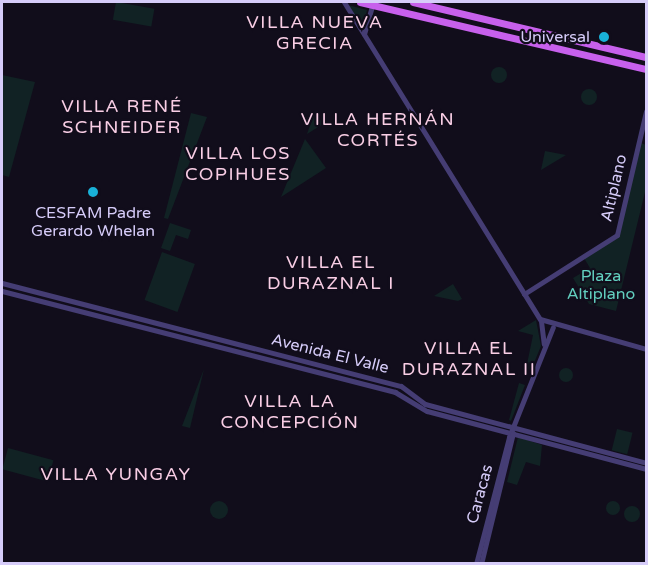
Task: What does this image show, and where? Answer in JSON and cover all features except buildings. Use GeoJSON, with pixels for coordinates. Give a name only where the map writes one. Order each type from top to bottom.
{"type":"FeatureCollection","features":[{"type":"Feature","properties":{"kind":"main road"},"geometry":{"type":"LineString","coordinates":[[361,2],[646,69]]}},
{"type":"Feature","properties":{"kind":"main road"},"geometry":{"type":"LineString","coordinates":[[413,2],[646,57]]}},
{"type":"Feature","properties":{"kind":"street"},"geometry":{"type":"LineString","coordinates":[[344,2],[540,319],[552,327],[646,349]]}},
{"type":"Feature","properties":{"kind":"street"},"geometry":{"type":"LineString","coordinates":[[351,13],[361,2]]}},
{"type":"Feature","properties":{"kind":"street"},"geometry":{"type":"LineString","coordinates":[[364,34],[372,3]]}},
{"type":"Feature","properties":{"kind":"street","name":"Altiplano"},"geometry":{"type":"LineString","coordinates":[[524,294],[617,235],[646,111]]}},
{"type":"Feature","properties":{"kind":"street","name":"Avenida El Valle"},"geometry":{"type":"LineString","coordinates":[[2,283],[401,386],[425,404],[646,470]]}},
{"type":"Feature","properties":{"kind":"street","name":"Avenida El Valle"},"geometry":{"type":"LineString","coordinates":[[2,291],[397,393],[425,410],[646,463]]}},
{"type":"Feature","properties":{"kind":"street"},"geometry":{"type":"LineString","coordinates":[[540,319],[544,348]]}},
{"type":"Feature","properties":{"kind":"street","name":"Caracas"},"geometry":{"type":"LineString","coordinates":[[476,564],[513,431],[552,327]]}},
{"type":"Feature","properties":{"kind":"street"},"geometry":{"type":"LineString","coordinates":[[305,369],[306,362]]}},
{"type":"Feature","properties":{"kind":"street","name":"Caracas"},"geometry":{"type":"LineString","coordinates":[[482,564],[513,431]]}},
{"type":"Feature","properties":{"kind":"green space"},"geometry":{"type":"Polygon","coordinates":[[[116,2],[154,9],[151,26],[113,20],[116,2]]]}},
{"type":"Feature","properties":{"kind":"green space"},"geometry":{"type":"Polygon","coordinates":[[[348,5],[367,10],[363,27],[348,5]]]}},
{"type":"Feature","properties":{"kind":"green space"},"geometry":{"type":"Polygon","coordinates":[[[499,67],[507,75],[499,83],[491,75],[499,67]]]}},
{"type":"Feature","properties":{"kind":"green space"},"geometry":{"type":"Polygon","coordinates":[[[2,75],[35,82],[9,177],[2,175],[2,75]]]}},
{"type":"Feature","properties":{"kind":"green space"},"geometry":{"type":"Polygon","coordinates":[[[589,89],[595,91],[597,97],[595,103],[589,105],[583,103],[581,97],[583,91],[589,89]]]}},
{"type":"Feature","properties":{"kind":"green space"},"geometry":{"type":"Polygon","coordinates":[[[315,111],[323,124],[307,134],[315,111]]]}},
{"type":"Feature","properties":{"kind":"green space"},"geometry":{"type":"Polygon","coordinates":[[[191,113],[207,117],[168,219],[164,218],[191,113]]]}},
{"type":"Feature","properties":{"kind":"green space"},"geometry":{"type":"Polygon","coordinates":[[[305,139],[326,168],[281,197],[305,139]]]}},
{"type":"Feature","properties":{"kind":"green space","name":"Plaza Altiplano"},"geometry":{"type":"Polygon","coordinates":[[[641,143],[646,145],[646,188],[616,311],[589,304],[573,278],[590,268],[584,258],[618,237],[641,143]]]}},
{"type":"Feature","properties":{"kind":"green space"},"geometry":{"type":"Polygon","coordinates":[[[545,151],[566,155],[541,170],[545,151]]]}},
{"type":"Feature","properties":{"kind":"green space"},"geometry":{"type":"Polygon","coordinates":[[[170,223],[191,230],[188,239],[176,235],[170,251],[161,248],[170,223]]]}},
{"type":"Feature","properties":{"kind":"green space"},"geometry":{"type":"Polygon","coordinates":[[[162,252],[195,264],[177,312],[145,300],[162,252]]]}},
{"type":"Feature","properties":{"kind":"green space"},"geometry":{"type":"Polygon","coordinates":[[[453,284],[462,299],[458,301],[434,296],[453,284]]]}},
{"type":"Feature","properties":{"kind":"green space"},"geometry":{"type":"Polygon","coordinates":[[[536,320],[541,346],[531,370],[526,369],[533,335],[518,331],[536,320]]]}},
{"type":"Feature","properties":{"kind":"green space"},"geometry":{"type":"Polygon","coordinates":[[[566,368],[571,370],[573,375],[571,380],[566,382],[561,380],[559,375],[561,370],[566,368]]]}},
{"type":"Feature","properties":{"kind":"green space"},"geometry":{"type":"Polygon","coordinates":[[[204,369],[190,428],[182,426],[204,369]]]}},
{"type":"Feature","properties":{"kind":"green space"},"geometry":{"type":"Polygon","coordinates":[[[519,383],[525,385],[511,421],[509,420],[519,383]]]}},
{"type":"Feature","properties":{"kind":"green space"},"geometry":{"type":"Polygon","coordinates":[[[617,429],[633,433],[627,454],[612,450],[617,429]]]}},
{"type":"Feature","properties":{"kind":"green space"},"geometry":{"type":"Polygon","coordinates":[[[518,437],[542,445],[540,466],[526,462],[517,485],[507,482],[518,437]]]}},
{"type":"Feature","properties":{"kind":"green space"},"geometry":{"type":"Polygon","coordinates":[[[8,448],[53,460],[48,481],[2,469],[8,448]]]}},
{"type":"Feature","properties":{"kind":"green space"},"geometry":{"type":"Polygon","coordinates":[[[215,501],[223,501],[228,506],[226,517],[215,519],[210,514],[210,506],[215,501]]]}},
{"type":"Feature","properties":{"kind":"green space"},"geometry":{"type":"Polygon","coordinates":[[[610,501],[616,501],[620,508],[616,515],[610,515],[606,511],[606,505],[610,501]]]}},
{"type":"Feature","properties":{"kind":"green space"},"geometry":{"type":"Polygon","coordinates":[[[632,506],[640,514],[632,522],[624,514],[632,506]]]}},
{"type":"Feature","properties":{"kind":"place","name":"Universal"},"geometry":{"type":"Point","coordinates":[604,37]}},
{"type":"Feature","properties":{"kind":"place","name":"CESFAM Padre Gerardo Whelan"},"geometry":{"type":"Point","coordinates":[93,192]}},
{"type":"Feature","properties":{"kind":"district","name":"VILLA NUEVA GRECIA"},"geometry":{"type":"Point","coordinates":[315,33]}},
{"type":"Feature","properties":{"kind":"district","name":"VILLA RENÉ SCHNEIDER"},"geometry":{"type":"Point","coordinates":[122,117]}},
{"type":"Feature","properties":{"kind":"district","name":"VILLA HERNÁN CORTÉS"},"geometry":{"type":"Point","coordinates":[378,130]}},
{"type":"Feature","properties":{"kind":"district","name":"VILLA LOS COPIHUES"},"geometry":{"type":"Point","coordinates":[238,164]}},
{"type":"Feature","properties":{"kind":"district","name":"VILLA EL DURAZNAL I"},"geometry":{"type":"Point","coordinates":[331,273]}},
{"type":"Feature","properties":{"kind":"district","name":"VILLA EL DURAZNAL II"},"geometry":{"type":"Point","coordinates":[469,359]}},
{"type":"Feature","properties":{"kind":"district","name":"VILLA LA CONCEPCIÓN"},"geometry":{"type":"Point","coordinates":[290,412]}},
{"type":"Feature","properties":{"kind":"district","name":"VILLA YUNGAY"},"geometry":{"type":"Point","coordinates":[116,474]}}]}
